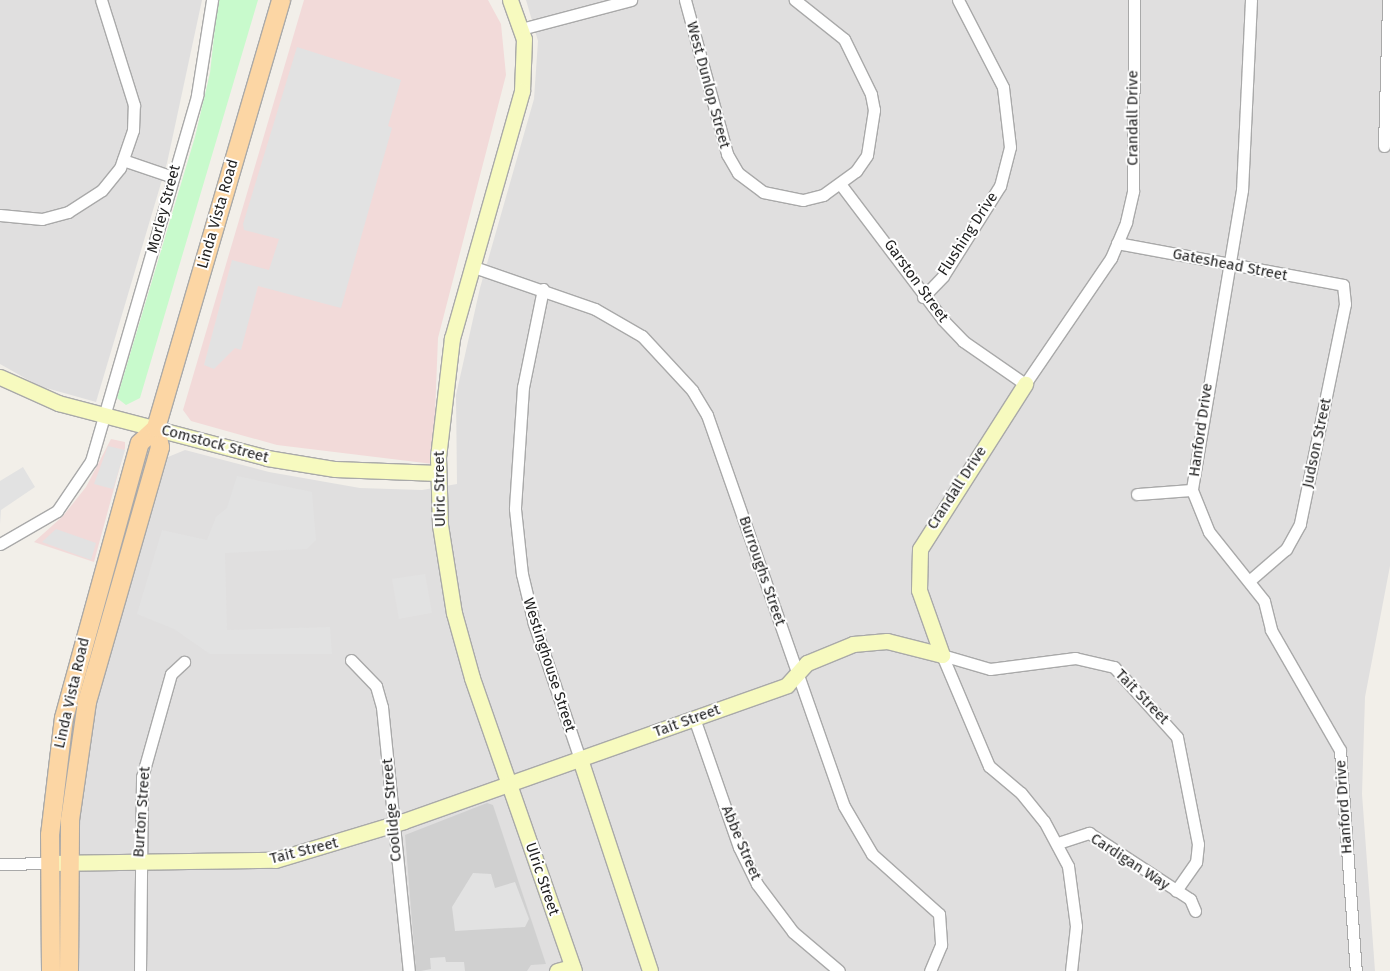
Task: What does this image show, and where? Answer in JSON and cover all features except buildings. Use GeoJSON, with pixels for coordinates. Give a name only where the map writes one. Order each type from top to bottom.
{"type":"FeatureCollection","features":[{"type":"Feature","properties":{"kind":"main road","name":"Linda Vista Road"},"geometry":{"type":"LineString","coordinates":[[69,971],[68,863],[73,789],[87,702],[160,447],[156,428],[281,0]]}},
{"type":"Feature","properties":{"kind":"main road","name":"Linda Vista Road"},"geometry":{"type":"LineString","coordinates":[[51,971],[50,863],[56,769],[74,674],[140,443],[156,428]]}},
{"type":"Feature","properties":{"kind":"street"},"geometry":{"type":"LineString","coordinates":[[0,216],[42,219],[68,212],[102,190],[123,160],[133,130],[134,105],[101,0]]}},
{"type":"Feature","properties":{"kind":"street","name":"Morley Street"},"geometry":{"type":"LineString","coordinates":[[0,544],[42,523],[73,493],[91,461],[197,95],[212,0]]}},
{"type":"Feature","properties":{"kind":"street","name":"Ulric Street"},"geometry":{"type":"LineString","coordinates":[[510,0],[521,29],[522,91],[471,266],[450,349],[438,473],[441,534],[454,613],[508,783],[573,969]]}},
{"type":"Feature","properties":{"kind":"street"},"geometry":{"type":"LineString","coordinates":[[521,29],[631,0]]}},
{"type":"Feature","properties":{"kind":"street","name":"West Dunlop Street"},"geometry":{"type":"LineString","coordinates":[[686,0],[727,154],[738,173],[763,192],[781,199],[823,195],[842,185]]}},
{"type":"Feature","properties":{"kind":"street"},"geometry":{"type":"LineString","coordinates":[[794,0],[844,39],[871,94],[874,123],[867,155],[842,185]]}},
{"type":"Feature","properties":{"kind":"street","name":"Flushing Drive"},"geometry":{"type":"LineString","coordinates":[[923,297],[943,276],[1000,186],[1010,147],[1003,87],[958,0]]}},
{"type":"Feature","properties":{"kind":"street","name":"Crandall Drive"},"geometry":{"type":"LineString","coordinates":[[1071,971],[1076,926],[1073,888],[1058,843],[1021,793],[989,766],[942,656],[919,590],[920,549],[1025,384],[1111,258],[1117,243],[1133,191],[1134,0]]}},
{"type":"Feature","properties":{"kind":"street","name":"Hanford Drive"},"geometry":{"type":"LineString","coordinates":[[1251,0],[1242,190],[1192,490],[1210,532],[1264,601],[1271,630],[1340,750],[1356,971]]}},
{"type":"Feature","properties":{"kind":"street"},"geometry":{"type":"LineString","coordinates":[[1384,146],[1388,0]]}},
{"type":"Feature","properties":{"kind":"street"},"geometry":{"type":"LineString","coordinates":[[123,160],[173,177]]}},
{"type":"Feature","properties":{"kind":"street","name":"Garston Street"},"geometry":{"type":"LineString","coordinates":[[842,185],[923,297],[963,341],[1025,384]]}},
{"type":"Feature","properties":{"kind":"street","name":"Gateshead Street"},"geometry":{"type":"LineString","coordinates":[[1117,243],[1343,285]]}},
{"type":"Feature","properties":{"kind":"street","name":"Burroughs Street"},"geometry":{"type":"LineString","coordinates":[[471,266],[595,308],[642,336],[692,390],[707,415],[797,675],[857,832],[890,873],[939,914],[941,944],[930,971]]}},
{"type":"Feature","properties":{"kind":"street","name":"Judson Street"},"geometry":{"type":"LineString","coordinates":[[1249,581],[1286,549],[1300,524],[1345,304],[1343,285]]}},
{"type":"Feature","properties":{"kind":"street","name":"Westinghouse Street"},"geometry":{"type":"LineString","coordinates":[[543,289],[523,387],[515,509],[522,574],[534,624],[650,971]]}},
{"type":"Feature","properties":{"kind":"street","name":"Comstock Street"},"geometry":{"type":"LineString","coordinates":[[0,377],[58,403],[306,466],[438,473]]}},
{"type":"Feature","properties":{"kind":"street"},"geometry":{"type":"LineString","coordinates":[[1137,494],[1192,490]]}},
{"type":"Feature","properties":{"kind":"street","name":"Tait Street"},"geometry":{"type":"LineString","coordinates":[[0,864],[138,864],[275,860],[392,825],[787,685],[807,663],[869,641],[887,641],[990,669],[1075,658],[1114,667],[1178,737],[1198,844],[1196,862],[1176,891]]}},
{"type":"Feature","properties":{"kind":"street","name":"Coolidge Street"},"geometry":{"type":"LineString","coordinates":[[351,660],[376,686],[382,707],[392,825],[409,971]]}},
{"type":"Feature","properties":{"kind":"street","name":"Burton Street"},"geometry":{"type":"LineString","coordinates":[[140,971],[138,864],[142,777],[171,674],[184,662]]}},
{"type":"Feature","properties":{"kind":"street","name":"Abbe Street"},"geometry":{"type":"LineString","coordinates":[[694,718],[739,847],[757,884],[793,932],[839,971]]}},
{"type":"Feature","properties":{"kind":"street","name":"Cardigan Way"},"geometry":{"type":"LineString","coordinates":[[1058,843],[1090,833],[1190,900],[1195,911]]}},
{"type":"Feature","properties":{"kind":"street"},"geometry":{"type":"LineString","coordinates":[[557,971],[573,969]]}},
{"type":"Feature","properties":{"kind":"shaded area"},"geometry":{"type":"Polygon","coordinates":[[[0,0],[202,0],[167,163],[96,402],[39,386],[0,364],[0,0]]]}},
{"type":"Feature","properties":{"kind":"shaded area"},"geometry":{"type":"Polygon","coordinates":[[[304,0],[488,0],[501,24],[506,75],[438,338],[433,464],[277,445],[191,421],[183,410],[304,0]]]}},
{"type":"Feature","properties":{"kind":"shaded area"},"geometry":{"type":"Polygon","coordinates":[[[526,0],[1390,0],[1390,566],[1365,697],[1362,794],[1375,971],[78,971],[79,822],[86,739],[168,457],[185,450],[269,472],[360,488],[422,490],[457,484],[456,395],[480,288],[534,99],[538,41],[526,0]]]}},
{"type":"Feature","properties":{"kind":"shaded area"},"geometry":{"type":"Polygon","coordinates":[[[297,47],[401,80],[388,126],[392,128],[341,308],[258,286],[241,350],[235,348],[214,369],[204,365],[232,260],[269,270],[279,239],[244,230],[243,224],[297,47]]]}},
{"type":"Feature","properties":{"kind":"shaded area"},"geometry":{"type":"Polygon","coordinates":[[[111,439],[125,442],[125,448],[94,562],[34,542],[63,516],[86,487],[111,439]]]}},
{"type":"Feature","properties":{"kind":"shaded area"},"geometry":{"type":"Polygon","coordinates":[[[108,446],[125,450],[113,489],[94,484],[108,446]]]}},
{"type":"Feature","properties":{"kind":"shaded area"},"geometry":{"type":"Polygon","coordinates":[[[23,467],[35,487],[1,510],[0,525],[0,481],[23,467]]]}},
{"type":"Feature","properties":{"kind":"shaded area"},"geometry":{"type":"Polygon","coordinates":[[[237,476],[312,492],[316,540],[307,549],[225,553],[227,630],[330,627],[332,654],[210,654],[174,629],[137,614],[162,530],[207,540],[216,517],[227,508],[237,476]]]}},
{"type":"Feature","properties":{"kind":"shaded area"},"geometry":{"type":"Polygon","coordinates":[[[56,529],[96,543],[91,560],[42,542],[56,529]]]}},
{"type":"Feature","properties":{"kind":"shaded area"},"geometry":{"type":"Polygon","coordinates":[[[425,574],[432,613],[399,619],[392,579],[425,574]]]}},
{"type":"Feature","properties":{"kind":"shaded area"},"geometry":{"type":"Polygon","coordinates":[[[487,803],[493,805],[546,964],[531,965],[527,971],[416,971],[405,835],[487,803]]]}},
{"type":"Feature","properties":{"kind":"shaded area"},"geometry":{"type":"Polygon","coordinates":[[[473,873],[491,874],[495,888],[515,882],[529,919],[525,927],[455,931],[452,907],[473,873]]]}},
{"type":"Feature","properties":{"kind":"shaded area"},"geometry":{"type":"Polygon","coordinates":[[[445,957],[446,962],[464,962],[465,971],[421,971],[431,969],[430,958],[445,957]]]}},
{"type":"Feature","properties":{"kind":"green space"},"geometry":{"type":"Polygon","coordinates":[[[218,0],[258,0],[140,398],[126,405],[117,398],[195,137],[210,73],[218,0]]]}}]}
